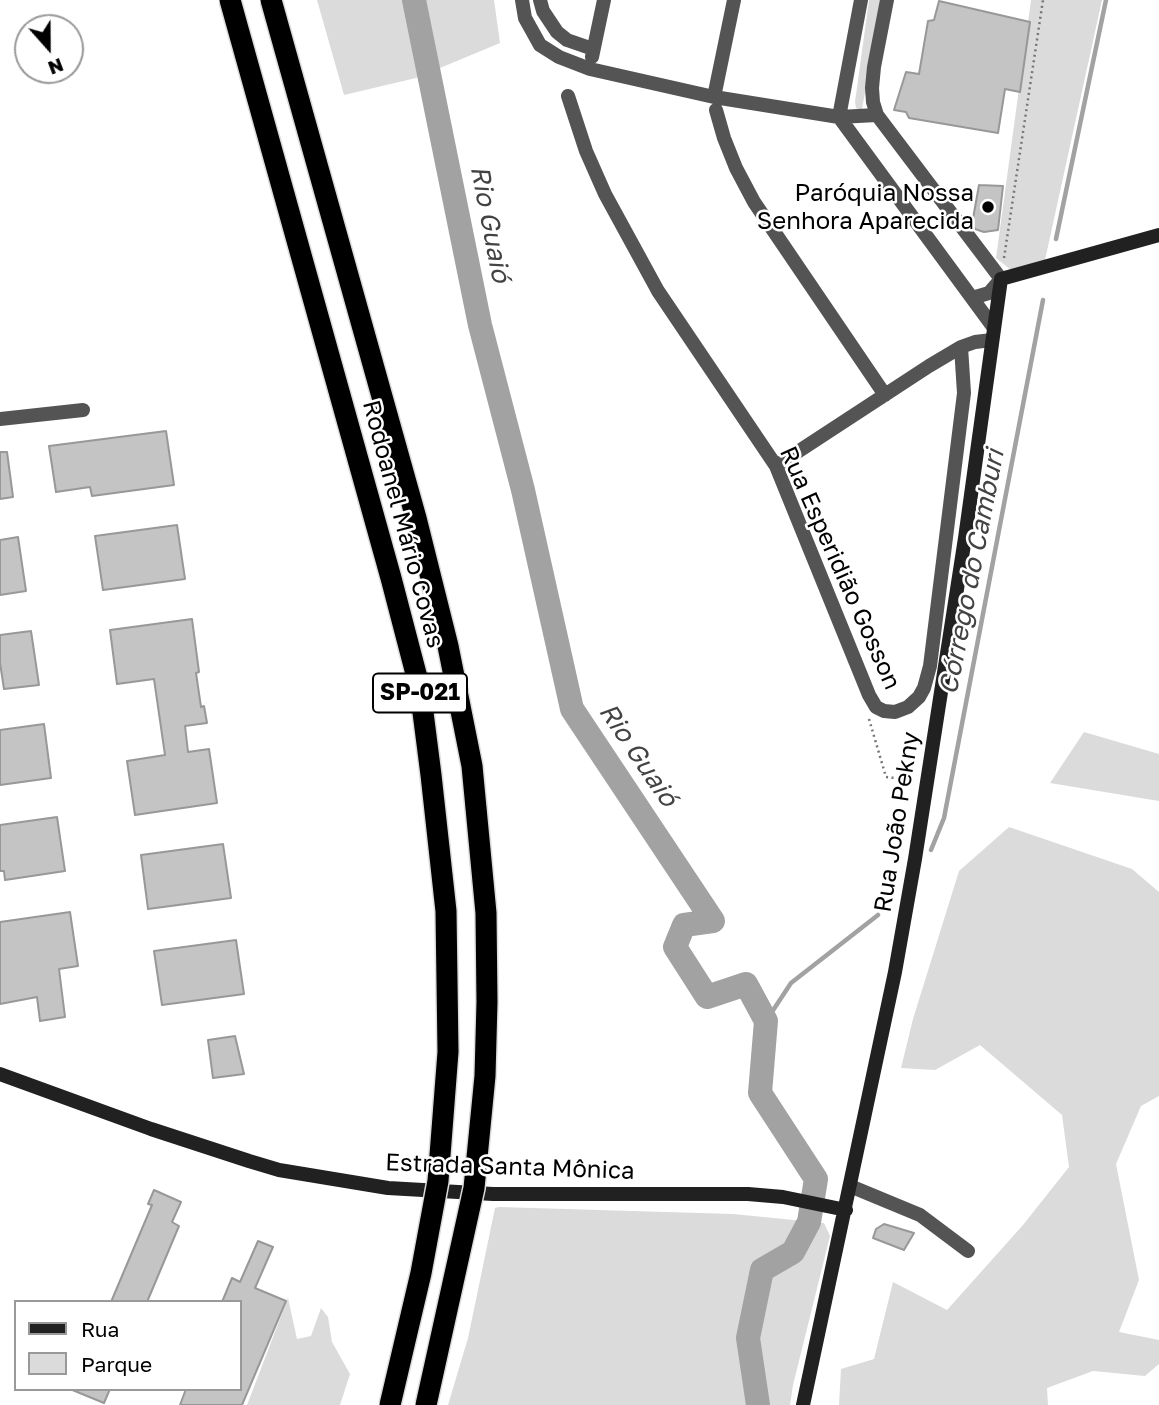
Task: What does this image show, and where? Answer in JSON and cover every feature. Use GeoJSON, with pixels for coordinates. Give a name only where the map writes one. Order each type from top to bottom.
{"type":"FeatureCollection","features":[{"type":"Feature","properties":{"kind":"highway","name":"Rodoanel Mário Covas"},"geometry":{"type":"LineString","coordinates":[[230,0],[398,603],[420,689],[431,775],[446,911],[448,1052],[438,1181],[421,1273],[390,1405]]}},
{"type":"Feature","properties":{"kind":"highway","name":"Rodoanel Mário Covas"},"geometry":{"type":"LineString","coordinates":[[271,0],[416,518],[448,646],[472,766],[485,913],[485,1076],[474,1188],[426,1405]]}},
{"type":"Feature","properties":{"kind":"street"},"geometry":{"type":"LineString","coordinates":[[522,0],[525,18],[540,45],[559,57],[590,69],[715,103],[839,117],[877,115]]}},
{"type":"Feature","properties":{"kind":"street"},"geometry":{"type":"LineString","coordinates":[[541,0],[543,11],[557,32],[567,40],[593,49]]}},
{"type":"Feature","properties":{"kind":"street"},"geometry":{"type":"LineString","coordinates":[[590,69],[604,0]]}},
{"type":"Feature","properties":{"kind":"street"},"geometry":{"type":"LineString","coordinates":[[734,0],[715,103],[724,138],[754,202],[885,395]]}},
{"type":"Feature","properties":{"kind":"street"},"geometry":{"type":"LineString","coordinates":[[776,466],[961,347],[993,334],[972,298],[839,117],[861,0]]}},
{"type":"Feature","properties":{"kind":"street"},"geometry":{"type":"LineString","coordinates":[[887,0],[872,88],[877,115],[1000,279]]}},
{"type":"Feature","properties":{"kind":"street","name":"Rua Esperidião Gosson"},"geometry":{"type":"LineString","coordinates":[[568,96],[604,194],[658,291],[776,466],[869,695],[876,707],[884,711],[895,712],[908,707],[919,697],[930,666],[964,393],[961,347]]}},
{"type":"Feature","properties":{"kind":"street"},"geometry":{"type":"LineString","coordinates":[[972,298],[989,293],[1000,279],[1159,234]]}},
{"type":"Feature","properties":{"kind":"street","name":"Rua João Pekny"},"geometry":{"type":"LineString","coordinates":[[803,1405],[895,972],[965,538],[1000,279]]}},
{"type":"Feature","properties":{"kind":"street"},"geometry":{"type":"LineString","coordinates":[[0,419],[83,410]]}},
{"type":"Feature","properties":{"kind":"street","name":"Estrada Santa Mônica"},"geometry":{"type":"LineString","coordinates":[[0,1074],[151,1129],[279,1170],[374,1186],[492,1194],[748,1194],[783,1197],[846,1210]]}},
{"type":"Feature","properties":{"kind":"street"},"geometry":{"type":"LineString","coordinates":[[850,1186],[920,1214],[968,1251]]}},
{"type":"Feature","properties":{"kind":"path"},"geometry":{"type":"LineString","coordinates":[[1000,279],[1043,0]]}},
{"type":"Feature","properties":{"kind":"path"},"geometry":{"type":"LineString","coordinates":[[868,716],[886,777],[926,782]]}},
{"type":"Feature","properties":{"kind":"green space"},"geometry":{"type":"Polygon","coordinates":[[[317,0],[494,0],[500,43],[416,78],[344,95],[317,0]]]}},
{"type":"Feature","properties":{"kind":"green space"},"geometry":{"type":"Polygon","coordinates":[[[869,0],[882,0],[860,110],[856,108],[855,102],[869,0]]]}},
{"type":"Feature","properties":{"kind":"green space"},"geometry":{"type":"Polygon","coordinates":[[[1031,0],[1102,0],[1045,260],[1011,270],[996,258],[1031,0]]]}},
{"type":"Feature","properties":{"kind":"green space"},"geometry":{"type":"Polygon","coordinates":[[[1084,732],[1159,754],[1159,801],[1050,783],[1084,732]]]}},
{"type":"Feature","properties":{"kind":"green space"},"geometry":{"type":"Polygon","coordinates":[[[1009,827],[1132,869],[1159,892],[1159,1096],[1141,1106],[1116,1164],[1139,1280],[1119,1332],[1159,1340],[1159,1364],[1145,1376],[1093,1371],[1047,1388],[1048,1405],[839,1405],[841,1369],[874,1359],[893,1282],[947,1310],[1023,1225],[1069,1167],[1062,1115],[980,1045],[935,1070],[901,1068],[913,1019],[959,871],[1009,827]]]}},
{"type":"Feature","properties":{"kind":"green space"},"geometry":{"type":"Polygon","coordinates":[[[495,1208],[733,1214],[824,1223],[830,1236],[790,1405],[448,1405],[468,1338],[495,1208]]]}},
{"type":"Feature","properties":{"kind":"green space"},"geometry":{"type":"Polygon","coordinates":[[[288,1298],[297,1339],[311,1336],[321,1308],[328,1317],[332,1342],[350,1374],[340,1405],[247,1405],[288,1298]]]}},
{"type":"Feature","properties":{"kind":"building"},"geometry":{"type":"Polygon","coordinates":[[[939,1],[1030,22],[1020,92],[1005,89],[998,133],[909,118],[906,112],[894,110],[906,72],[919,74],[928,21],[934,20],[939,1]]]}},
{"type":"Feature","properties":{"kind":"building","name":"Paróquia Nossa Senhora Aparecida"},"geometry":{"type":"Polygon","coordinates":[[[979,185],[1003,186],[998,230],[984,232],[975,229],[972,224],[979,185]]]}},
{"type":"Feature","properties":{"kind":"building"},"geometry":{"type":"Polygon","coordinates":[[[166,431],[174,485],[92,496],[90,487],[56,492],[49,446],[166,431]]]}},
{"type":"Feature","properties":{"kind":"building"},"geometry":{"type":"Polygon","coordinates":[[[0,452],[7,452],[13,497],[0,499],[0,452]]]}},
{"type":"Feature","properties":{"kind":"building"},"geometry":{"type":"Polygon","coordinates":[[[177,525],[185,579],[103,590],[95,536],[177,525]]]}},
{"type":"Feature","properties":{"kind":"building"},"geometry":{"type":"Polygon","coordinates":[[[18,537],[26,591],[0,595],[0,540],[18,537]]]}},
{"type":"Feature","properties":{"kind":"building"},"geometry":{"type":"Polygon","coordinates":[[[192,619],[199,672],[196,673],[201,707],[204,706],[207,723],[185,726],[188,752],[209,749],[217,803],[135,815],[127,761],[165,755],[154,679],[117,684],[110,630],[192,619]]]}},
{"type":"Feature","properties":{"kind":"building"},"geometry":{"type":"Polygon","coordinates":[[[31,631],[39,685],[4,689],[0,635],[31,631]]]}},
{"type":"Feature","properties":{"kind":"building"},"geometry":{"type":"Polygon","coordinates":[[[44,724],[51,778],[0,785],[0,730],[44,724]]]}},
{"type":"Feature","properties":{"kind":"building"},"geometry":{"type":"Polygon","coordinates":[[[57,817],[65,871],[5,880],[4,871],[0,871],[0,825],[57,817]]]}},
{"type":"Feature","properties":{"kind":"building"},"geometry":{"type":"Polygon","coordinates":[[[223,844],[231,898],[148,909],[141,855],[223,844]]]}},
{"type":"Feature","properties":{"kind":"building"},"geometry":{"type":"Polygon","coordinates":[[[70,912],[78,966],[59,969],[65,1017],[40,1021],[37,997],[0,1004],[0,922],[70,912]]]}},
{"type":"Feature","properties":{"kind":"building"},"geometry":{"type":"Polygon","coordinates":[[[236,940],[244,994],[162,1005],[154,951],[236,940]]]}},
{"type":"Feature","properties":{"kind":"building"},"geometry":{"type":"Polygon","coordinates":[[[235,1036],[244,1074],[213,1078],[208,1040],[235,1036]]]}},
{"type":"Feature","properties":{"kind":"building"},"geometry":{"type":"Polygon","coordinates":[[[154,1190],[181,1202],[172,1222],[179,1226],[148,1300],[112,1300],[152,1205],[148,1204],[154,1190]]]}},
{"type":"Feature","properties":{"kind":"building"},"geometry":{"type":"Polygon","coordinates":[[[884,1224],[914,1233],[904,1250],[873,1238],[876,1229],[884,1224]]]}},
{"type":"Feature","properties":{"kind":"building"},"geometry":{"type":"Polygon","coordinates":[[[258,1241],[273,1247],[255,1288],[286,1301],[242,1405],[180,1405],[185,1391],[242,1391],[242,1300],[223,1300],[232,1278],[240,1282],[258,1241]]]}},
{"type":"Feature","properties":{"kind":"building"},"geometry":{"type":"Polygon","coordinates":[[[75,1391],[109,1391],[104,1403],[75,1391]]]}},
{"type":"Feature","properties":{"kind":"waterway","name":"Rio Guaió"},"geometry":{"type":"LineString","coordinates":[[414,0],[480,325],[523,490],[572,709],[713,921],[684,925],[675,947],[707,997],[746,984],[766,1021],[760,1093],[816,1179],[809,1222],[793,1252],[762,1270],[748,1338],[758,1405]]}},
{"type":"Feature","properties":{"kind":"waterway","name":"Córrego do Camburi"},"geometry":{"type":"LineString","coordinates":[[1056,239],[1106,0]]}},
{"type":"Feature","properties":{"kind":"waterway","name":"Córrego do Camburi"},"geometry":{"type":"LineString","coordinates":[[931,850],[944,818],[1043,300]]}},
{"type":"Feature","properties":{"kind":"waterway","name":"Córrego do Camburi"},"geometry":{"type":"LineString","coordinates":[[766,1021],[791,983],[878,915]]}},
{"type":"Feature","properties":{"kind":"place","name":"Paróquia Nossa Senhora Aparecida"},"geometry":{"type":"Point","coordinates":[988,207]}}]}
